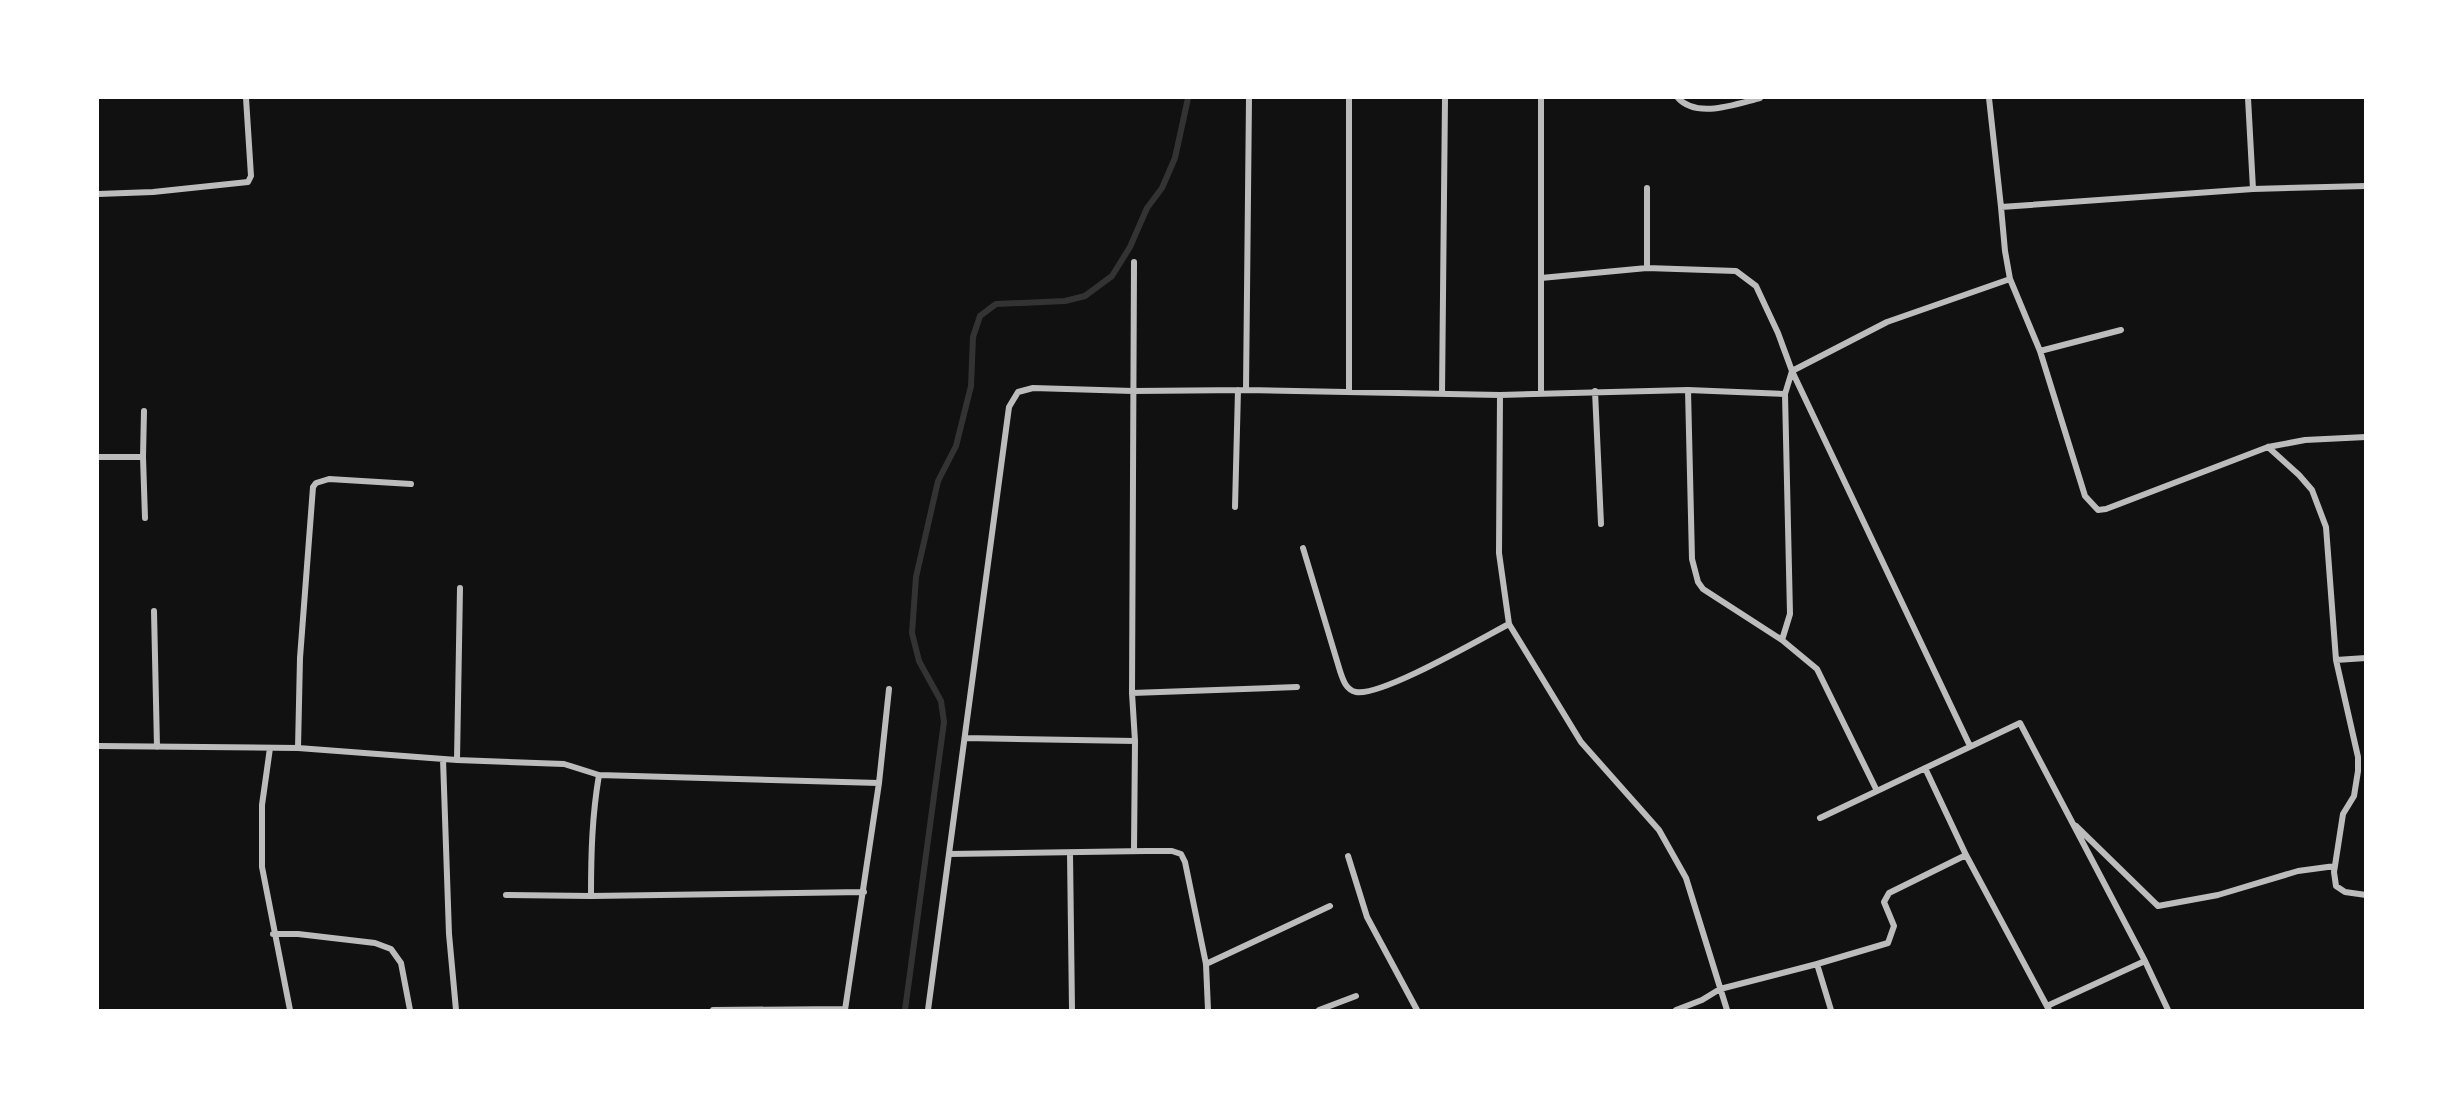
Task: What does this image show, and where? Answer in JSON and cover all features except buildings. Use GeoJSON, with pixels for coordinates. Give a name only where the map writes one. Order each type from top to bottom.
{"type":"FeatureCollection","features":[{"type":"Feature","properties":{"kind":"street"},"geometry":{"type":"LineString","coordinates":[[98,194],[164,191],[248,182],[251,176],[246,98]]}},
{"type":"Feature","properties":{"kind":"street"},"geometry":{"type":"LineString","coordinates":[[1246,390],[1250,98]]}},
{"type":"Feature","properties":{"kind":"street"},"geometry":{"type":"LineString","coordinates":[[1349,392],[1350,98]]}},
{"type":"Feature","properties":{"kind":"street"},"geometry":{"type":"LineString","coordinates":[[1442,394],[1445,98]]}},
{"type":"Feature","properties":{"kind":"street"},"geometry":{"type":"LineString","coordinates":[[1541,98],[1542,393]]}},
{"type":"Feature","properties":{"kind":"street"},"geometry":{"type":"LineString","coordinates":[[1678,98],[1686,106],[1695,109],[1739,104],[1760,98]]}},
{"type":"Feature","properties":{"kind":"street"},"geometry":{"type":"LineString","coordinates":[[1989,98],[2010,279],[2040,351],[2085,496],[2098,510],[2106,509],[2268,447],[2305,440],[2366,436]]}},
{"type":"Feature","properties":{"kind":"street"},"geometry":{"type":"LineString","coordinates":[[2248,98],[2253,189]]}},
{"type":"Feature","properties":{"kind":"street"},"geometry":{"type":"LineString","coordinates":[[2001,207],[2253,189],[2366,186]]}},
{"type":"Feature","properties":{"kind":"street"},"geometry":{"type":"LineString","coordinates":[[1647,188],[1647,268]]}},
{"type":"Feature","properties":{"kind":"street"},"geometry":{"type":"LineString","coordinates":[[1134,262],[1132,693],[1135,741],[1134,851]]}},
{"type":"Feature","properties":{"kind":"street"},"geometry":{"type":"LineString","coordinates":[[1541,278],[1647,268],[1736,271],[1756,286],[1792,370],[1970,746]]}},
{"type":"Feature","properties":{"kind":"street"},"geometry":{"type":"LineString","coordinates":[[1782,640],[1790,614],[1785,394],[1792,370],[1887,322],[2010,279]]}},
{"type":"Feature","properties":{"kind":"street"},"geometry":{"type":"LineString","coordinates":[[2040,351],[2121,330]]}},
{"type":"Feature","properties":{"kind":"street"},"geometry":{"type":"LineString","coordinates":[[928,1011],[1009,407],[1018,392],[1033,387],[1133,391],[1246,390],[1500,395],[1688,390],[1785,394]]}},
{"type":"Feature","properties":{"kind":"street"},"geometry":{"type":"LineString","coordinates":[[1235,507],[1238,390]]}},
{"type":"Feature","properties":{"kind":"street"},"geometry":{"type":"LineString","coordinates":[[1688,390],[1692,559],[1698,582],[1703,589],[1782,640],[1817,669],[1877,790]]}},
{"type":"Feature","properties":{"kind":"street"},"geometry":{"type":"LineString","coordinates":[[1595,391],[1601,524]]}},
{"type":"Feature","properties":{"kind":"street"},"geometry":{"type":"LineString","coordinates":[[1500,395],[1499,553],[1509,624],[1581,742],[1659,831],[1686,878],[1727,1011]]}},
{"type":"Feature","properties":{"kind":"street"},"geometry":{"type":"LineString","coordinates":[[144,411],[145,518]]}},
{"type":"Feature","properties":{"kind":"street"},"geometry":{"type":"LineString","coordinates":[[2268,447],[2312,490],[2326,527],[2336,660],[2358,757],[2354,796],[2343,814],[2335,866],[2336,886],[2345,892],[2366,895]]}},
{"type":"Feature","properties":{"kind":"street"},"geometry":{"type":"LineString","coordinates":[[98,457],[143,457]]}},
{"type":"Feature","properties":{"kind":"street"},"geometry":{"type":"LineString","coordinates":[[298,748],[300,658],[313,488],[316,483],[329,479],[411,484]]}},
{"type":"Feature","properties":{"kind":"street"},"geometry":{"type":"LineString","coordinates":[[1303,548],[1340,671],[1346,685],[1353,691],[1363,692],[1422,670],[1509,624]]}},
{"type":"Feature","properties":{"kind":"street"},"geometry":{"type":"LineString","coordinates":[[457,760],[460,588]]}},
{"type":"Feature","properties":{"kind":"street"},"geometry":{"type":"LineString","coordinates":[[154,612],[158,747]]}},
{"type":"Feature","properties":{"kind":"street"},"geometry":{"type":"LineString","coordinates":[[2336,660],[2366,658]]}},
{"type":"Feature","properties":{"kind":"street"},"geometry":{"type":"LineString","coordinates":[[1132,693],[1297,687]]}},
{"type":"Feature","properties":{"kind":"street"},"geometry":{"type":"LineString","coordinates":[[713,1011],[845,1010],[879,783],[889,689]]}},
{"type":"Feature","properties":{"kind":"street"},"geometry":{"type":"LineString","coordinates":[[1820,818],[2020,723],[2145,961],[2168,1011]]}},
{"type":"Feature","properties":{"kind":"street"},"geometry":{"type":"LineString","coordinates":[[965,738],[1135,741]]}},
{"type":"Feature","properties":{"kind":"street"},"geometry":{"type":"LineString","coordinates":[[98,746],[298,748],[457,760],[564,764],[599,775],[879,783]]}},
{"type":"Feature","properties":{"kind":"street"},"geometry":{"type":"LineString","coordinates":[[270,748],[262,805],[262,867],[273,934],[290,1011]]}},
{"type":"Feature","properties":{"kind":"street"},"geometry":{"type":"LineString","coordinates":[[443,759],[449,934],[456,1011]]}},
{"type":"Feature","properties":{"kind":"street"},"geometry":{"type":"LineString","coordinates":[[1925,768],[1966,855],[2048,1009],[2145,961]]}},
{"type":"Feature","properties":{"kind":"street"},"geometry":{"type":"LineString","coordinates":[[591,896],[592,816],[599,775]]}},
{"type":"Feature","properties":{"kind":"street"},"geometry":{"type":"LineString","coordinates":[[2071,821],[2158,906],[2218,895],[2298,871],[2335,866]]}},
{"type":"Feature","properties":{"kind":"street"},"geometry":{"type":"LineString","coordinates":[[949,854],[1172,851],[1181,855],[1185,862],[1206,964],[1208,1011]]}},
{"type":"Feature","properties":{"kind":"street"},"geometry":{"type":"LineString","coordinates":[[1070,853],[1072,1011]]}},
{"type":"Feature","properties":{"kind":"street"},"geometry":{"type":"LineString","coordinates":[[1676,1011],[1720,989],[1888,943],[1894,926],[1884,902],[1889,893],[1966,855]]}},
{"type":"Feature","properties":{"kind":"street"},"geometry":{"type":"LineString","coordinates":[[1348,856],[1367,917],[1417,1011]]}},
{"type":"Feature","properties":{"kind":"street"},"geometry":{"type":"LineString","coordinates":[[506,894],[591,896],[864,892]]}},
{"type":"Feature","properties":{"kind":"street"},"geometry":{"type":"LineString","coordinates":[[1206,964],[1330,906]]}},
{"type":"Feature","properties":{"kind":"street"},"geometry":{"type":"LineString","coordinates":[[273,934],[298,934],[375,943],[391,949],[401,963],[410,1011]]}},
{"type":"Feature","properties":{"kind":"street"},"geometry":{"type":"LineString","coordinates":[[1817,964],[1831,1011]]}},
{"type":"Feature","properties":{"kind":"street"},"geometry":{"type":"LineString","coordinates":[[1319,1011],[1356,996]]}},
{"type":"Feature","properties":{"kind":"waterway"},"geometry":{"type":"LineString","coordinates":[[905,1010],[944,722],[941,701],[919,661],[912,633],[916,577],[938,481],[956,446],[971,386],[973,337],[980,316],[996,304],[1065,301],[1085,296],[1112,276],[1130,247],[1147,208],[1162,188],[1175,158],[1188,98]]}}]}
